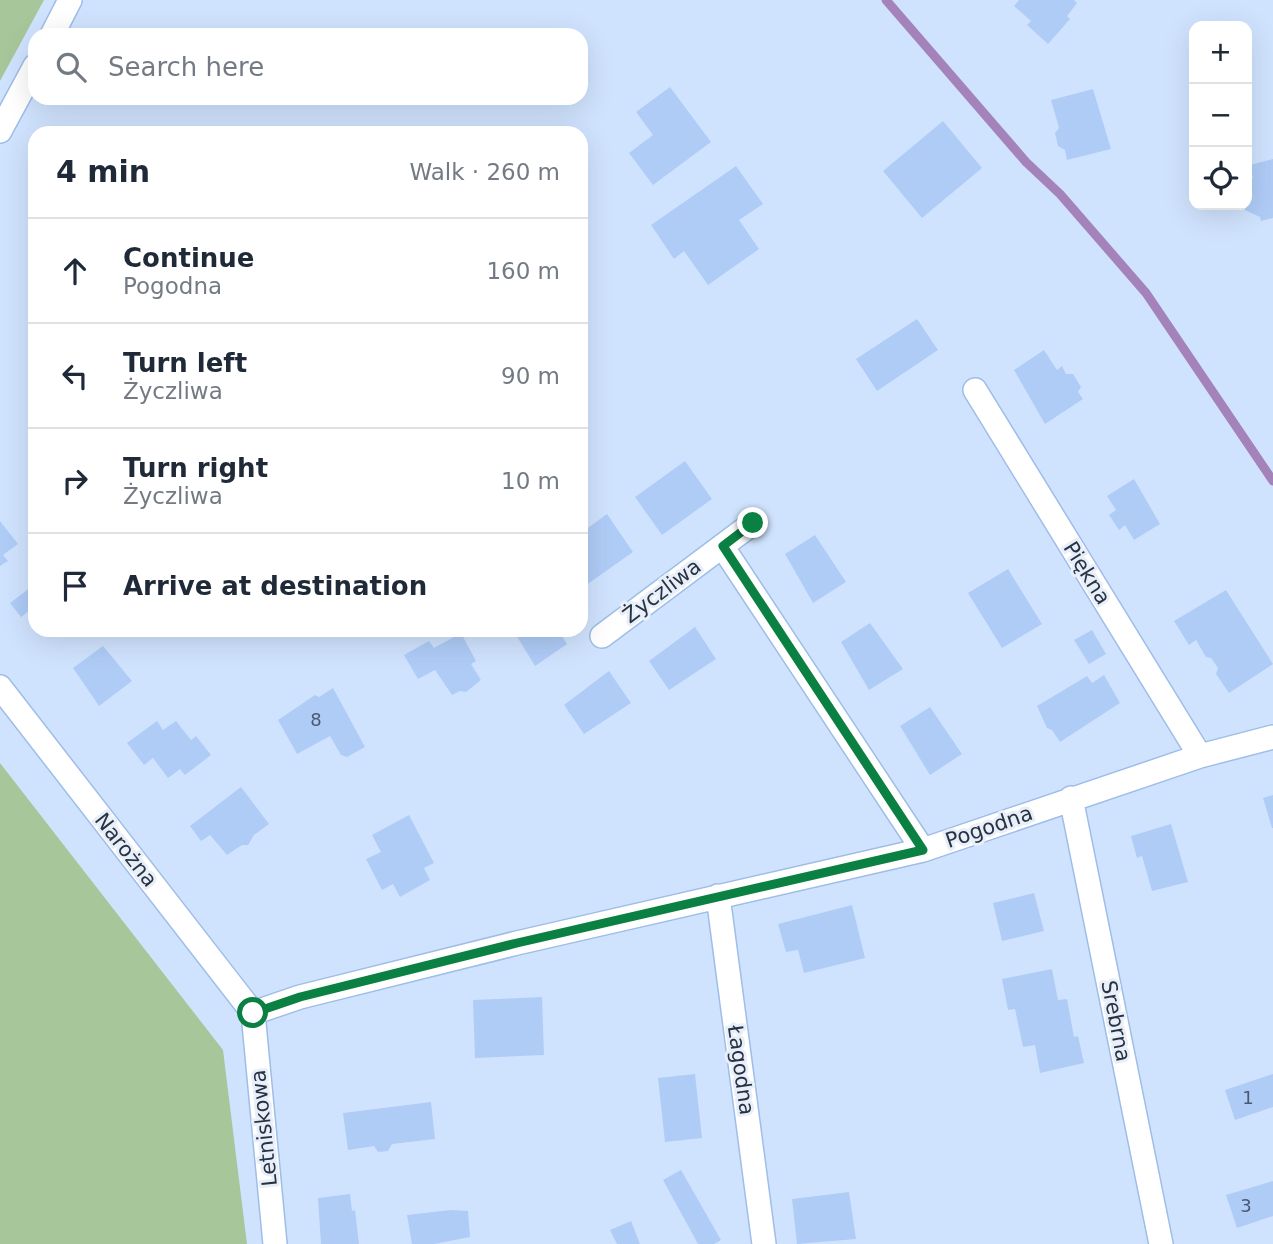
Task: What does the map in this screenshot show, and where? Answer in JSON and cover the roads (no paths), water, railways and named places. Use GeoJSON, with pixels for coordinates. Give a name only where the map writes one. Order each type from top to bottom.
{"type":"FeatureCollection","features":[{"type":"Feature","properties":{"kind":"street"},"geometry":{"type":"LineString","coordinates":[[56,28],[70,0]]}},
{"type":"Feature","properties":{"kind":"street"},"geometry":{"type":"LineString","coordinates":[[0,131],[28,79]]}},
{"type":"Feature","properties":{"kind":"street","name":"Piękna"},"geometry":{"type":"LineString","coordinates":[[975,390],[1200,756]]}},
{"type":"Feature","properties":{"kind":"street","name":"Życzliwa"},"geometry":{"type":"LineString","coordinates":[[602,636],[753,523]]}},
{"type":"Feature","properties":{"kind":"street","name":"Życzliwa"},"geometry":{"type":"LineString","coordinates":[[723,546],[923,850]]}},
{"type":"Feature","properties":{"kind":"street","name":"Narożna"},"geometry":{"type":"LineString","coordinates":[[0,687],[253,1013]]}},
{"type":"Feature","properties":{"kind":"street","name":"Pogodna"},"geometry":{"type":"LineString","coordinates":[[253,1013],[326,991],[718,896],[923,850],[1200,756],[1273,737]]}},
{"type":"Feature","properties":{"kind":"street","name":"Srebrna"},"geometry":{"type":"LineString","coordinates":[[1071,798],[1161,1244]]}},
{"type":"Feature","properties":{"kind":"street","name":"Łagodna"},"geometry":{"type":"LineString","coordinates":[[718,896],[764,1244]]}},
{"type":"Feature","properties":{"kind":"street","name":"Letniskowa"},"geometry":{"type":"LineString","coordinates":[[253,1013],[275,1244]]}},
{"type":"Feature","properties":{"kind":"waterway"},"geometry":{"type":"LineString","coordinates":[[886,0],[1026,162],[1060,194],[1146,293],[1273,481]]}}]}
